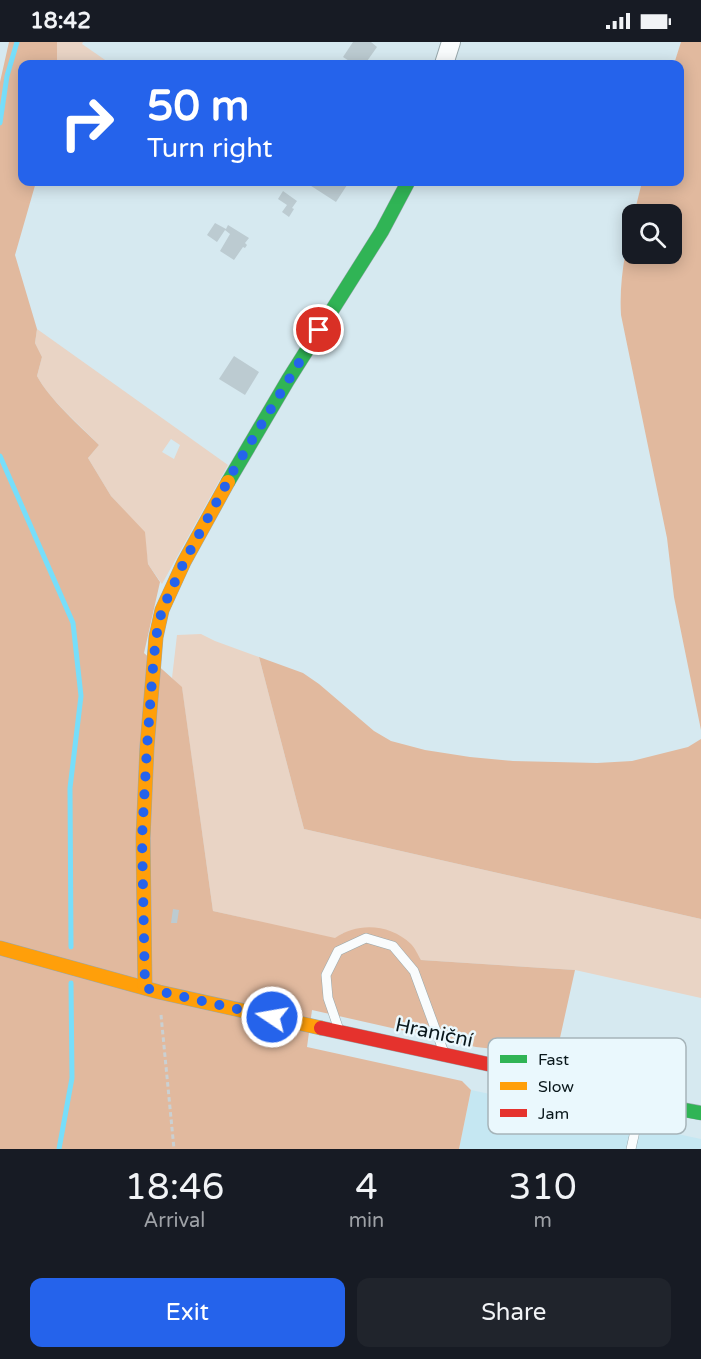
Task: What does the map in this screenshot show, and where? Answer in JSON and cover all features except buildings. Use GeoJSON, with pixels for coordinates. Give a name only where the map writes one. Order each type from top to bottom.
{"type":"FeatureCollection","features":[{"type":"Feature","properties":{"kind":"street"},"geometry":{"type":"LineString","coordinates":[[445,60],[451,42]]}},
{"type":"Feature","properties":{"kind":"street"},"geometry":{"type":"LineString","coordinates":[[145,988],[142,838],[153,667],[162,610],[184,562],[235,468],[382,231],[406,186]]}},
{"type":"Feature","properties":{"kind":"street","name":"Hraniční"},"geometry":{"type":"LineString","coordinates":[[0,948],[159,992],[488,1064]]}},
{"type":"Feature","properties":{"kind":"street","name":"Hraniční"},"geometry":{"type":"LineString","coordinates":[[686,1110],[701,1113]]}},
{"type":"Feature","properties":{"kind":"lane"},"geometry":{"type":"LineString","coordinates":[[340,1032],[328,998],[326,975],[338,951],[366,938],[393,946],[414,971],[445,1055]]}},
{"type":"Feature","properties":{"kind":"lane"},"geometry":{"type":"LineString","coordinates":[[631,1149],[635,1134]]}},
{"type":"Feature","properties":{"kind":"path"},"geometry":{"type":"LineString","coordinates":[[159,992],[174,1149]]}},
{"type":"Feature","properties":{"kind":"shaded area"},"geometry":{"type":"Polygon","coordinates":[[[9,42],[57,42],[57,60],[18,60],[18,186],[35,186],[15,255],[37,329],[35,343],[42,357],[37,376],[57,403],[99,445],[88,458],[111,496],[145,532],[148,564],[160,582],[144,653],[182,687],[213,911],[335,938],[354,929],[384,929],[403,937],[411,944],[421,960],[575,970],[560,1038],[488,1038],[488,1048],[476,1047],[312,1010],[307,1047],[462,1081],[471,1090],[459,1149],[0,1149],[0,82],[9,42]]]}},
{"type":"Feature","properties":{"kind":"shaded area"},"geometry":{"type":"Polygon","coordinates":[[[57,42],[83,42],[82,44],[105,60],[57,60],[57,42]]]}},
{"type":"Feature","properties":{"kind":"shaded area"},"geometry":{"type":"Polygon","coordinates":[[[681,42],[701,42],[701,730],[674,597],[667,538],[621,315],[623,264],[682,264],[682,204],[636,204],[641,186],[684,186],[684,60],[675,60],[681,42]]]}},
{"type":"Feature","properties":{"kind":"shaded area"},"geometry":{"type":"Polygon","coordinates":[[[37,329],[228,465],[162,584],[148,564],[144,532],[111,496],[88,458],[99,445],[57,403],[37,376],[42,357],[35,343],[37,329]],[[171,439],[162,452],[174,459],[180,445],[171,439]]]}},
{"type":"Feature","properties":{"kind":"shaded area"},"geometry":{"type":"Polygon","coordinates":[[[201,634],[259,657],[304,829],[701,919],[701,998],[575,970],[421,960],[411,945],[343,933],[335,939],[213,911],[182,688],[172,678],[177,635],[201,634]]]}},
{"type":"Feature","properties":{"kind":"shaded area"},"geometry":{"type":"Polygon","coordinates":[[[259,657],[303,673],[374,731],[391,741],[425,750],[513,761],[597,763],[632,761],[688,747],[701,739],[701,919],[304,829],[259,657]]]}},
{"type":"Feature","properties":{"kind":"shaded area"},"geometry":{"type":"Polygon","coordinates":[[[471,1090],[488,1094],[488,1134],[678,1134],[701,1139],[701,1149],[459,1149],[471,1090]]]}},
{"type":"Feature","properties":{"kind":"waterway"},"geometry":{"type":"LineString","coordinates":[[0,123],[7,76],[17,42]]}},
{"type":"Feature","properties":{"kind":"waterway"},"geometry":{"type":"LineString","coordinates":[[0,456],[73,623],[81,696],[70,788],[71,947]]}},
{"type":"Feature","properties":{"kind":"waterway"},"geometry":{"type":"LineString","coordinates":[[59,1149],[72,1078],[71,983]]}},
{"type":"Feature","properties":{"kind":"traffic: fast"},"geometry":{"type":"LineString","coordinates":[[228,482],[288,380],[382,231],[406,186]]}},
{"type":"Feature","properties":{"kind":"traffic: fast"},"geometry":{"type":"LineString","coordinates":[[686,1110],[701,1113]]}},
{"type":"Feature","properties":{"kind":"traffic: slow"},"geometry":{"type":"LineString","coordinates":[[145,988],[143,838],[147,747],[156,637],[162,610],[184,562],[228,482]]}},
{"type":"Feature","properties":{"kind":"traffic: slow"},"geometry":{"type":"LineString","coordinates":[[0,948],[159,992],[321,1028]]}},
{"type":"Feature","properties":{"kind":"traffic: jam"},"geometry":{"type":"LineString","coordinates":[[321,1028],[488,1064]]}},
{"type":"Feature","properties":{"kind":"route"},"geometry":{"type":"LineString","coordinates":[[272,1017],[145,988],[142,838],[147,747],[156,637],[162,610],[184,562],[235,468],[319,330]]}}]}
